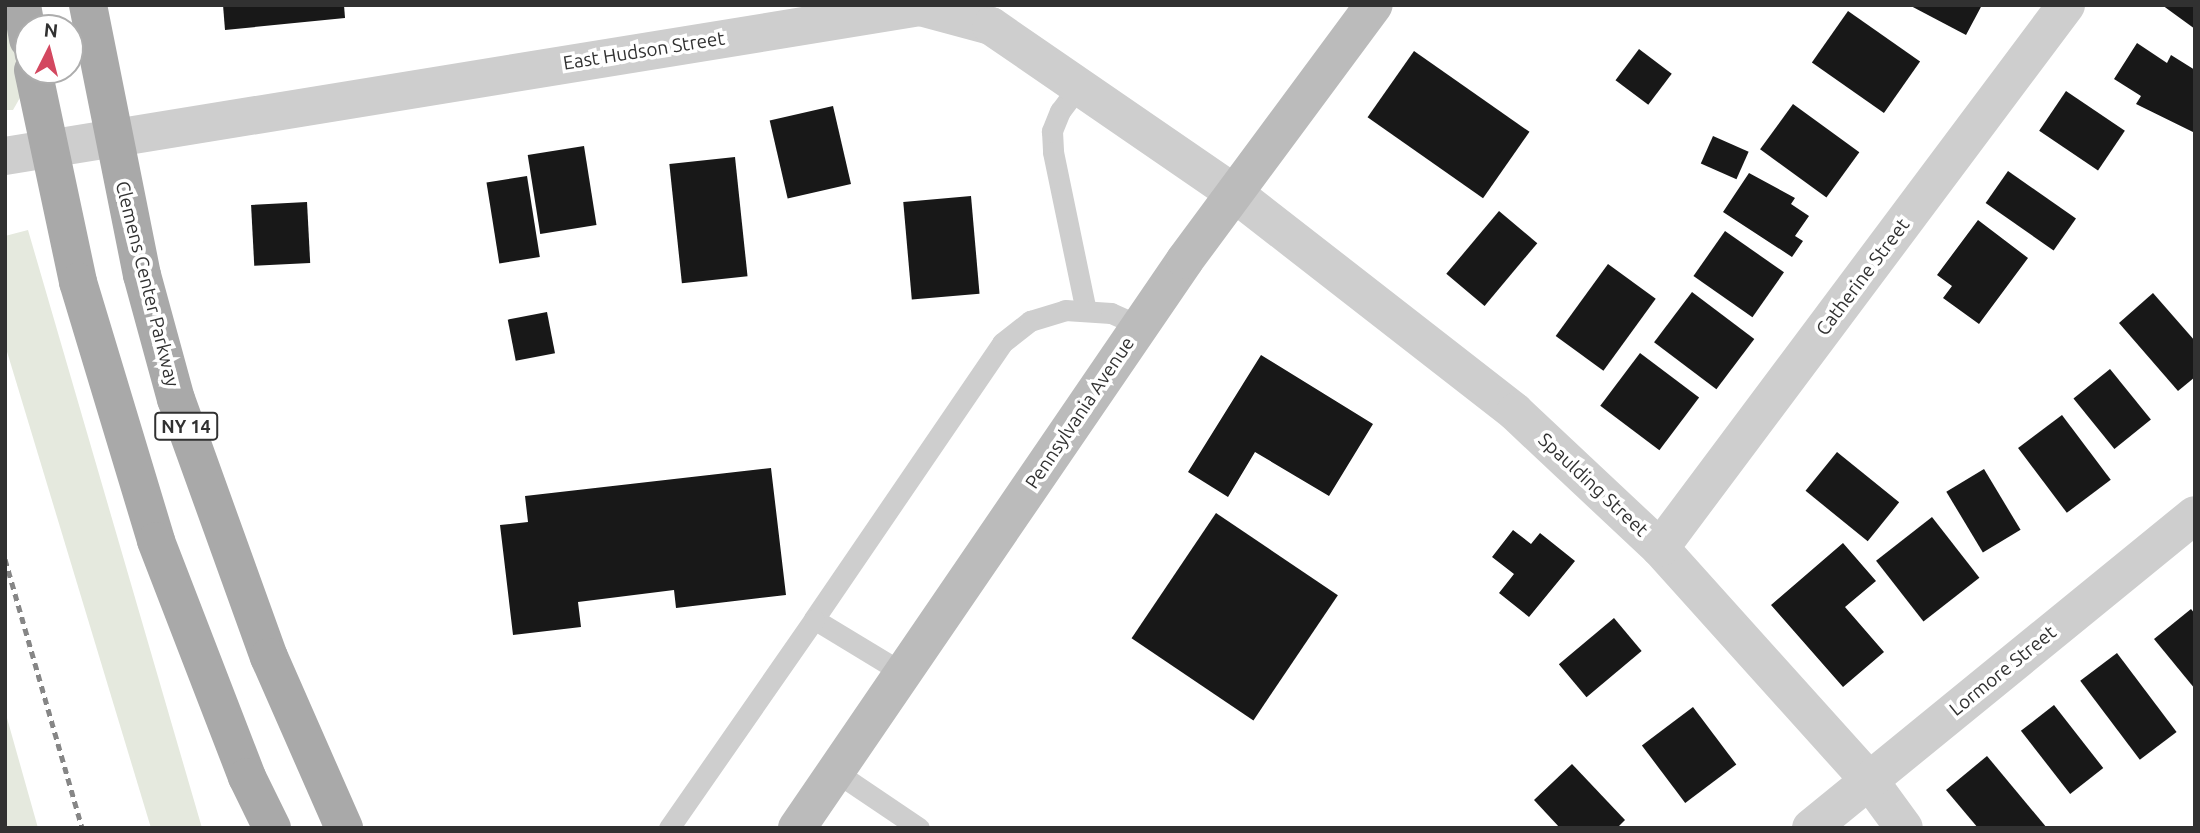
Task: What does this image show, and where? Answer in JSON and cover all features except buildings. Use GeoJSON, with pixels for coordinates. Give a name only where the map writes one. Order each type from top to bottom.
{"type":"FeatureCollection","features":[{"type":"Feature","properties":{"kind":"main road","name":"Clemens Center Parkway"},"geometry":{"type":"LineString","coordinates":[[88,5],[112,136],[176,399],[269,657],[344,828]]}},
{"type":"Feature","properties":{"kind":"main road","name":"Pennsylvania Avenue"},"geometry":{"type":"LineString","coordinates":[[797,828],[1140,326],[1234,192],[1374,5]]}},
{"type":"Feature","properties":{"kind":"main road","name":"NY 14"},"geometry":{"type":"LineString","coordinates":[[36,84],[47,148],[78,282],[156,541],[247,777],[272,828]]}},
{"type":"Feature","properties":{"kind":"street","name":"Catherine Street"},"geometry":{"type":"LineString","coordinates":[[1660,548],[2066,5]]}},
{"type":"Feature","properties":{"kind":"street","name":"East Hudson Street"},"geometry":{"type":"LineString","coordinates":[[5,156],[112,136],[920,7],[991,26],[1234,192]]}},
{"type":"Feature","properties":{"kind":"street","name":"Spaulding Street"},"geometry":{"type":"LineString","coordinates":[[1234,192],[1516,412],[1660,548],[1869,780],[1905,828]]}},
{"type":"Feature","properties":{"kind":"street","name":"Lormore Street"},"geometry":{"type":"LineString","coordinates":[[1811,828],[2195,514]]}},
{"type":"Feature","properties":{"kind":"lane"},"geometry":{"type":"LineString","coordinates":[[1079,86],[1060,111],[1052,131],[1053,152],[1085,307]]}},
{"type":"Feature","properties":{"kind":"lane"},"geometry":{"type":"LineString","coordinates":[[669,828],[1012,331],[1046,314],[1085,307],[1111,313],[1140,326]]}},
{"type":"Feature","properties":{"kind":"lane"},"geometry":{"type":"LineString","coordinates":[[814,619],[903,673]]}},
{"type":"Feature","properties":{"kind":"lane"},"geometry":{"type":"LineString","coordinates":[[836,772],[919,828]]}},
{"type":"Feature","properties":{"kind":"shaded area"},"geometry":{"type":"Polygon","coordinates":[[[5,5],[14,43],[14,84],[24,84],[25,89],[13,110],[5,110],[5,5]]]}},
{"type":"Feature","properties":{"kind":"shaded area"},"geometry":{"type":"Polygon","coordinates":[[[28,230],[202,828],[151,828],[5,345],[5,236],[28,230]]]}},
{"type":"Feature","properties":{"kind":"shaded area"},"geometry":{"type":"Polygon","coordinates":[[[5,711],[38,828],[5,828],[5,711]]]}},
{"type":"Feature","properties":{"kind":"railway"},"geometry":{"type":"LineString","coordinates":[[5,559],[82,828]]}}]}
